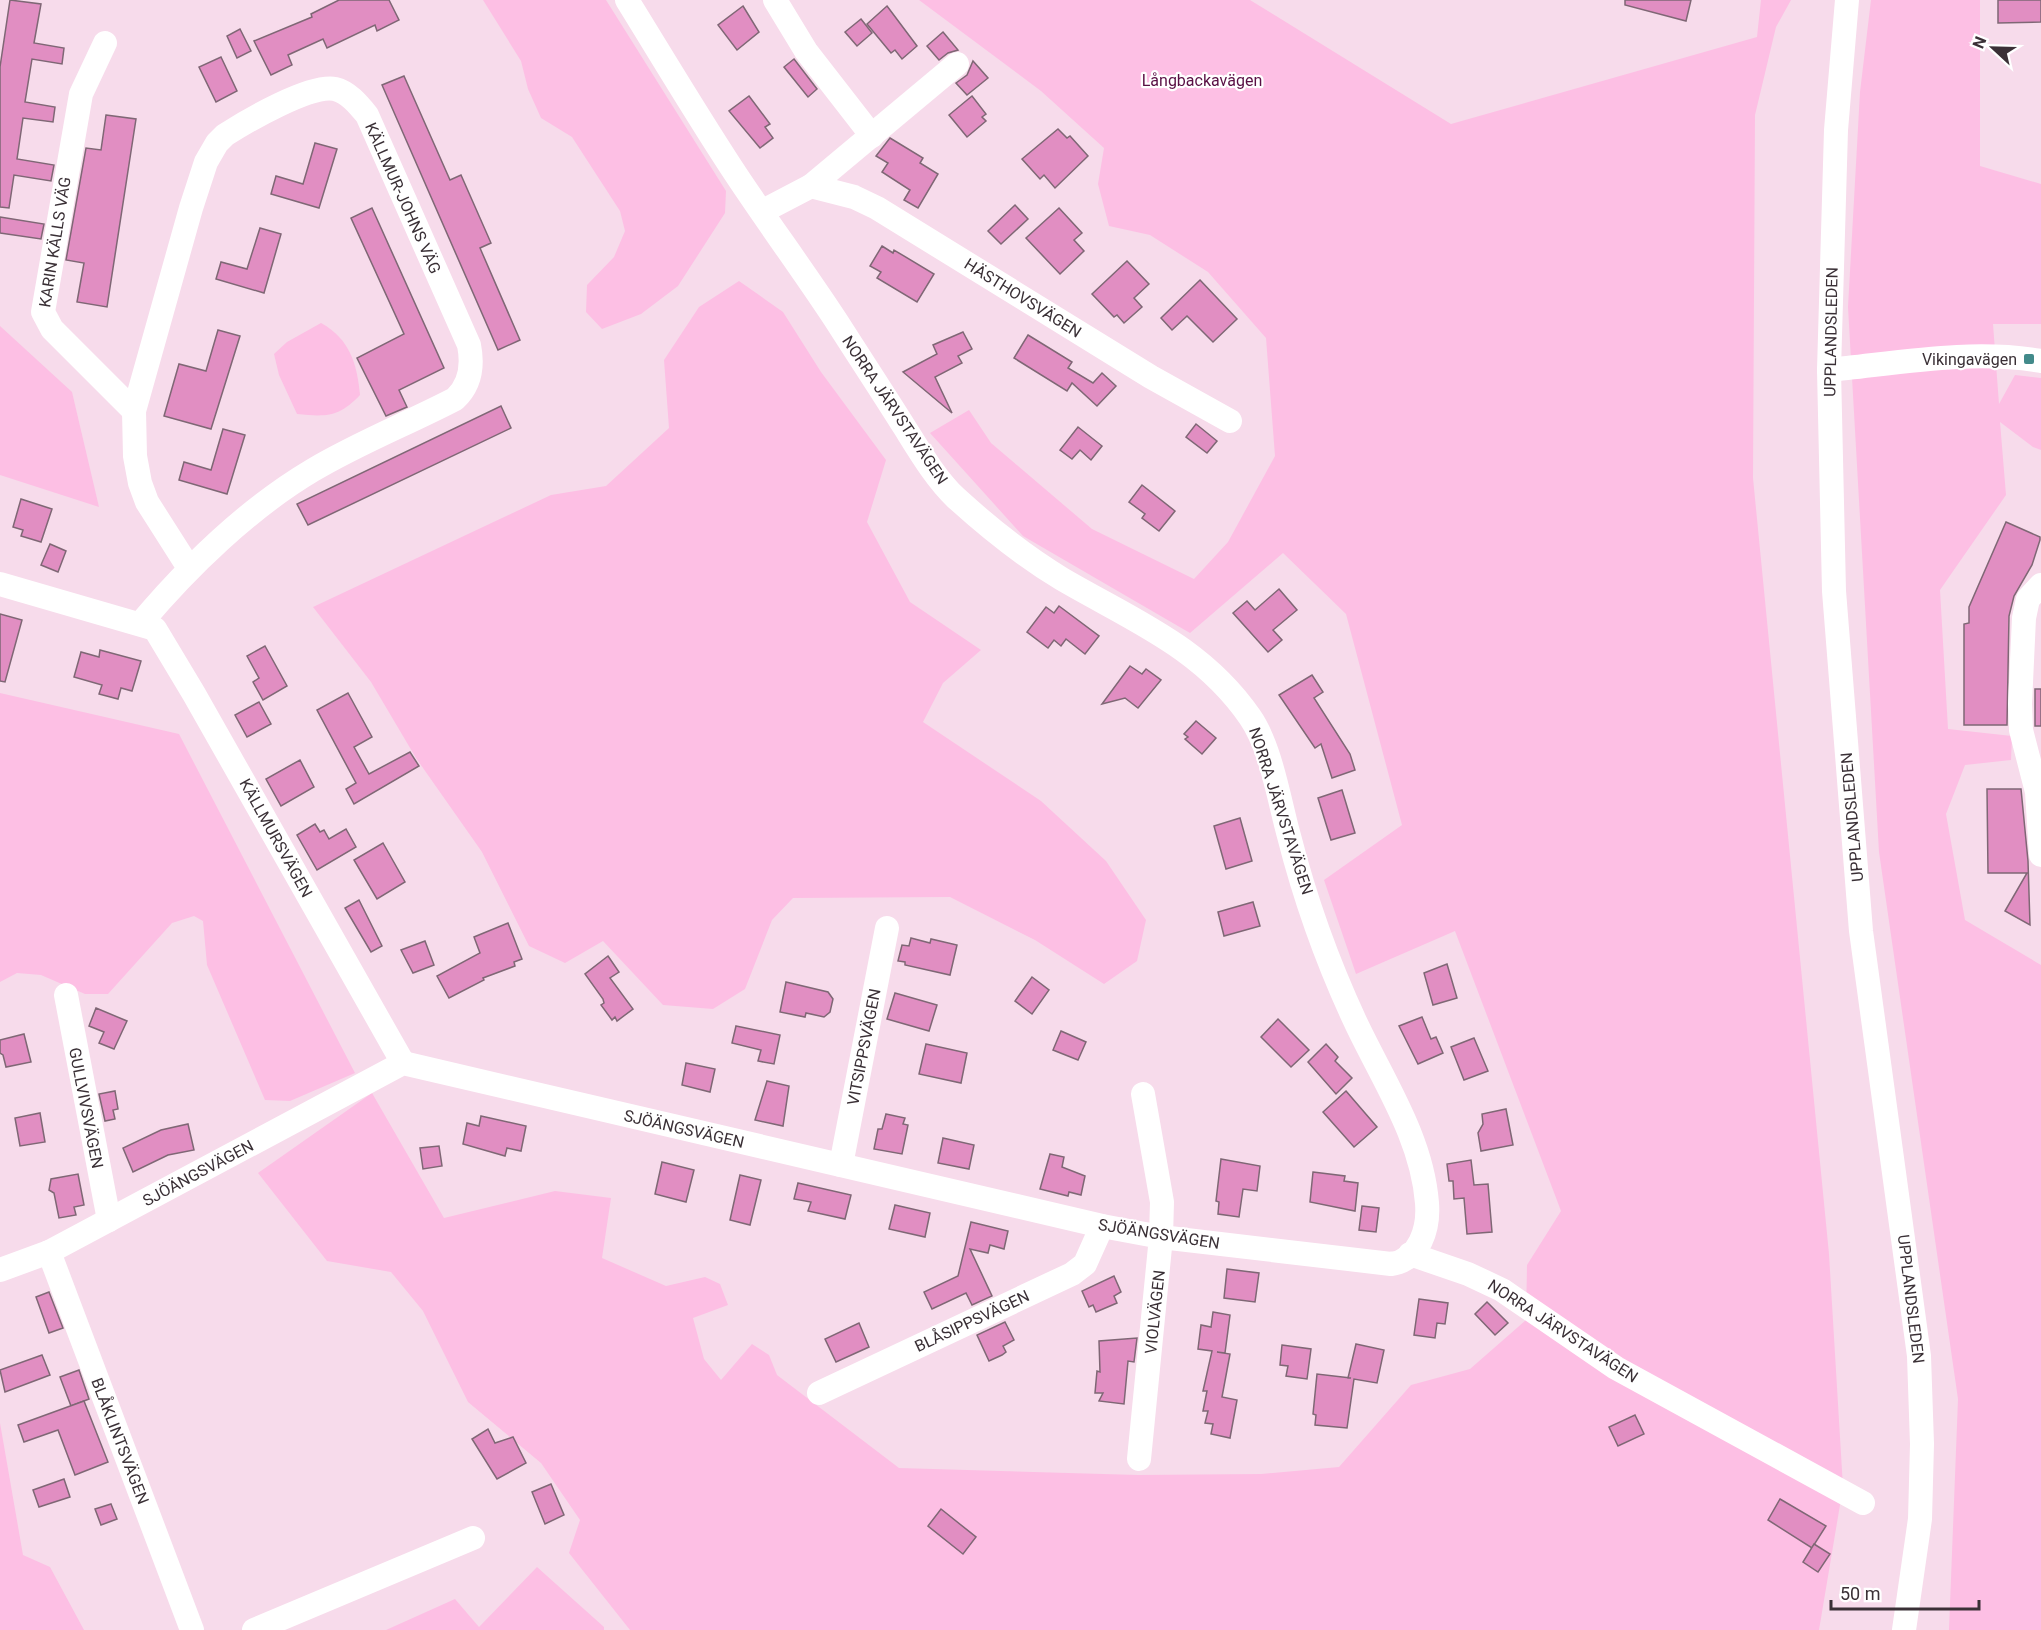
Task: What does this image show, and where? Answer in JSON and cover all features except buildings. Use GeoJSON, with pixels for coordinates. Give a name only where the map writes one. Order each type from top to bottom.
{"type":"FeatureCollection","features":[{"type":"Feature","properties":{"kind":"street","name":"NORRA JÄRVSTAVÄGEN"},"geometry":{"type":"LineString","coordinates":[[627,0],[733,169],[920,451],[952,495],[1029,558],[1060,578],[1148,625],[1186,651],[1226,689],[1253,720],[1266,751],[1292,847],[1325,946],[1353,1017],[1404,1118],[1415,1151],[1427,1205],[1421,1241],[1410,1254],[1468,1274],[1503,1290],[1616,1368],[1863,1503]]}},
{"type":"Feature","properties":{"kind":"street"},"geometry":{"type":"LineString","coordinates":[[775,0],[806,51],[872,136]]}},
{"type":"Feature","properties":{"kind":"street","name":"UPPLANDSLEDEN"},"geometry":{"type":"LineString","coordinates":[[1847,0],[1836,130],[1829,370],[1834,591],[1861,932],[1919,1356],[1921,1388],[1920,1519],[1904,1630]]}},
{"type":"Feature","properties":{"kind":"street","name":"KARIN KÄLLS VÄG"},"geometry":{"type":"LineString","coordinates":[[105,43],[81,94],[43,312],[52,329],[134,411]]}},
{"type":"Feature","properties":{"kind":"street"},"geometry":{"type":"LineString","coordinates":[[763,212],[810,186],[957,64]]}},
{"type":"Feature","properties":{"kind":"street","name":"KÄLLMUR-JOHNS VÄG"},"geometry":{"type":"LineString","coordinates":[[140,624],[189,568],[281,490],[315,469],[456,399],[464,391],[468,381],[472,360],[469,345],[367,114],[355,100],[337,90],[310,92],[237,128],[217,142],[206,162],[191,208],[134,411],[135,456],[147,502],[189,568]]}},
{"type":"Feature","properties":{"kind":"street","name":"HÄSTHOVSVÄGEN"},"geometry":{"type":"LineString","coordinates":[[810,186],[854,197],[877,208],[1151,377],[1230,421]]}},
{"type":"Feature","properties":{"kind":"street"},"geometry":{"type":"LineString","coordinates":[[1829,370],[1962,356],[2002,356],[2041,361]]}},
{"type":"Feature","properties":{"kind":"street","name":"KÄLLMURSVÄGEN"},"geometry":{"type":"LineString","coordinates":[[0,584],[155,629],[403,1063]]}},
{"type":"Feature","properties":{"kind":"street"},"geometry":{"type":"LineString","coordinates":[[2041,585],[2028,599],[2031,669],[2021,730],[2037,792],[2041,855]]}},
{"type":"Feature","properties":{"kind":"street","name":"VITSIPPSVÄGEN"},"geometry":{"type":"LineString","coordinates":[[841,1165],[887,928]]}},
{"type":"Feature","properties":{"kind":"street","name":"GULLVIVSVÄGEN"},"geometry":{"type":"LineString","coordinates":[[66,995],[109,1220]]}},
{"type":"Feature","properties":{"kind":"street","name":"SJÖÄNGSVÄGEN"},"geometry":{"type":"LineString","coordinates":[[0,1270],[49,1252],[403,1063],[1102,1226],[1161,1237],[1374,1264],[1399,1263],[1410,1254]]}},
{"type":"Feature","properties":{"kind":"street","name":"VIOLVÄGEN"},"geometry":{"type":"LineString","coordinates":[[1139,1459],[1161,1237],[1162,1202],[1143,1094]]}},
{"type":"Feature","properties":{"kind":"street","name":"BLÅSIPPSVÄGEN"},"geometry":{"type":"LineString","coordinates":[[819,1393],[1072,1274],[1085,1264],[1102,1226]]}},
{"type":"Feature","properties":{"kind":"street","name":"BLÅKLINTSVÄGEN"},"geometry":{"type":"LineString","coordinates":[[49,1252],[192,1630]]}},
{"type":"Feature","properties":{"kind":"street"},"geometry":{"type":"LineString","coordinates":[[254,1630],[473,1538]]}},
{"type":"Feature","properties":{"kind":"green space"},"geometry":{"type":"Polygon","coordinates":[[[483,0],[606,0],[726,191],[725,213],[678,286],[641,314],[602,329],[586,312],[587,285],[614,257],[625,231],[620,211],[572,137],[541,118],[528,89],[521,61],[483,0]]]}},
{"type":"Feature","properties":{"kind":"green space","name":"Långbackavägen"},"geometry":{"type":"Polygon","coordinates":[[[919,0],[1250,0],[1451,124],[1757,37],[1761,0],[1791,0],[1776,27],[1755,115],[1753,478],[1829,1254],[1843,1487],[1819,1630],[630,1630],[569,1553],[580,1520],[541,1463],[468,1402],[423,1311],[391,1272],[327,1261],[258,1173],[372,1093],[444,1218],[555,1191],[611,1198],[602,1258],[666,1286],[705,1277],[720,1284],[728,1305],[693,1318],[704,1359],[721,1380],[752,1344],[769,1355],[777,1375],[899,1468],[1138,1475],[1261,1474],[1339,1467],[1411,1385],[1470,1369],[1526,1320],[1527,1265],[1561,1211],[1455,931],[1356,974],[1324,880],[1402,825],[1346,614],[1283,553],[1190,633],[1023,536],[930,433],[969,410],[991,443],[1092,529],[1194,579],[1228,542],[1275,456],[1266,338],[1208,272],[1150,235],[1109,226],[1098,184],[1104,148],[1041,91],[919,0]]]}},
{"type":"Feature","properties":{"kind":"green space"},"geometry":{"type":"Polygon","coordinates":[[[1871,0],[1980,0],[1980,166],[2041,184],[2041,324],[1993,324],[1999,404],[2015,375],[2041,378],[2041,450],[2033,447],[2000,422],[2006,495],[1940,590],[1948,729],[2012,736],[2011,760],[1965,765],[1946,814],[1965,920],[2041,965],[2041,1630],[1949,1630],[1958,1399],[1879,852],[1848,307],[1860,92],[1871,0]]]}},
{"type":"Feature","properties":{"kind":"green space"},"geometry":{"type":"Polygon","coordinates":[[[739,281],[783,312],[821,372],[886,460],[867,522],[910,602],[981,650],[943,683],[923,722],[1041,801],[1106,861],[1146,920],[1137,961],[1104,984],[1035,940],[950,897],[793,898],[772,920],[745,989],[713,1009],[663,1005],[603,941],[565,963],[529,946],[482,852],[416,758],[371,682],[313,607],[551,495],[606,486],[669,428],[664,360],[699,307],[739,281]]]}},
{"type":"Feature","properties":{"kind":"green space"},"geometry":{"type":"Polygon","coordinates":[[[321,323],[339,337],[350,353],[357,373],[360,395],[346,408],[332,414],[297,414],[279,375],[274,354],[287,342],[321,323]]]}},
{"type":"Feature","properties":{"kind":"green space"},"geometry":{"type":"Polygon","coordinates":[[[0,326],[72,392],[99,507],[0,475],[0,326]]]}},
{"type":"Feature","properties":{"kind":"green space"},"geometry":{"type":"Polygon","coordinates":[[[0,693],[179,734],[355,1073],[290,1101],[265,1100],[207,965],[203,921],[194,916],[172,923],[108,994],[85,994],[41,975],[17,973],[0,982],[0,693]]]}},
{"type":"Feature","properties":{"kind":"green space"},"geometry":{"type":"Polygon","coordinates":[[[0,1423],[23,1555],[50,1567],[84,1630],[0,1630],[0,1423]]]}},
{"type":"Feature","properties":{"kind":"green space"},"geometry":{"type":"Polygon","coordinates":[[[537,1567],[604,1627],[604,1630],[386,1630],[455,1599],[479,1627],[537,1567]]]}},
{"type":"Feature","properties":{"kind":"place","name":"Vikingavägen"},"geometry":{"type":"Point","coordinates":[2029,359]}}]}
